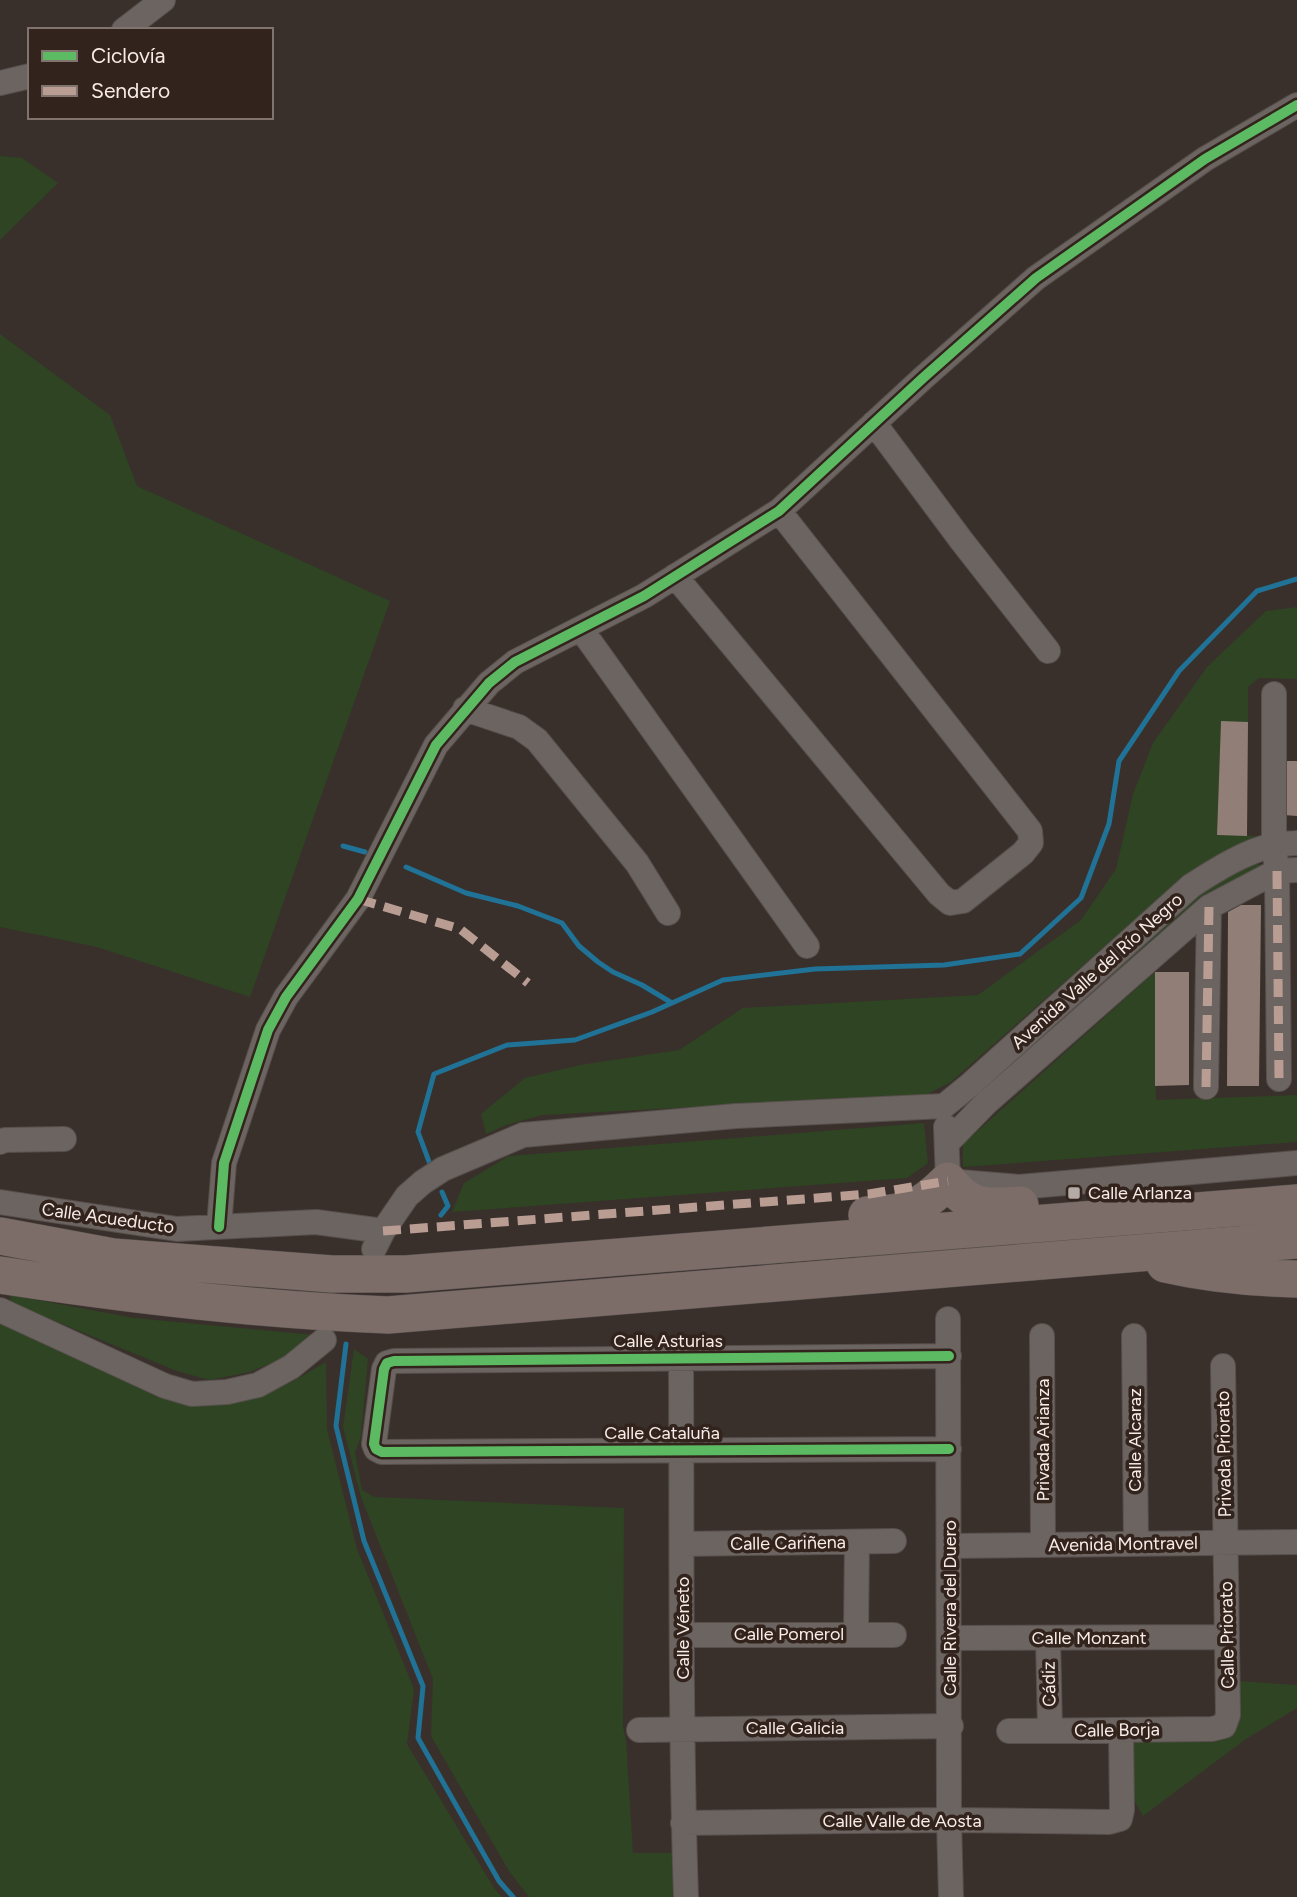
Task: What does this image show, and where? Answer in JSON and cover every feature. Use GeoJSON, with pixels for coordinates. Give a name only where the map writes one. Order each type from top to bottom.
{"type":"FeatureCollection","features":[{"type":"Feature","properties":{"kind":"highway"},"geometry":{"type":"LineString","coordinates":[[646,1254],[746,1224],[902,1213],[919,1206],[948,1181],[971,1204],[986,1207],[1193,1196],[1228,1201],[1247,1208]]}},
{"type":"Feature","properties":{"kind":"highway"},"geometry":{"type":"LineString","coordinates":[[0,1236],[113,1257],[332,1274],[406,1274],[1297,1203]]}},
{"type":"Feature","properties":{"kind":"highway"},"geometry":{"type":"LineString","coordinates":[[0,1275],[126,1294],[313,1312],[388,1315],[1297,1240]]}},
{"type":"Feature","properties":{"kind":"highway"},"geometry":{"type":"LineString","coordinates":[[1130,1255],[1207,1273],[1246,1278],[1297,1279]]}},
{"type":"Feature","properties":{"kind":"street"},"geometry":{"type":"LineString","coordinates":[[127,28],[163,0]]}},
{"type":"Feature","properties":{"kind":"street"},"geometry":{"type":"LineString","coordinates":[[0,83],[28,76]]}},
{"type":"Feature","properties":{"kind":"street"},"geometry":{"type":"LineString","coordinates":[[219,1227],[224,1163],[268,1030],[286,997],[358,899],[436,746],[489,682],[515,662],[644,596],[779,511],[1036,278],[1205,159],[1297,105]]}},
{"type":"Feature","properties":{"kind":"street"},"geometry":{"type":"LineString","coordinates":[[874,423],[1048,651]]}},
{"type":"Feature","properties":{"kind":"street"},"geometry":{"type":"LineString","coordinates":[[675,576],[939,894],[950,903],[963,901],[1023,853],[1031,843],[1030,831],[779,511]]}},
{"type":"Feature","properties":{"kind":"street"},"geometry":{"type":"LineString","coordinates":[[582,629],[807,946]]}},
{"type":"Feature","properties":{"kind":"street"},"geometry":{"type":"LineString","coordinates":[[1274,694],[1286,736],[1287,870],[1279,1079]]}},
{"type":"Feature","properties":{"kind":"street"},"geometry":{"type":"LineString","coordinates":[[465,709],[519,727],[537,740],[638,863],[668,913]]}},
{"type":"Feature","properties":{"kind":"street","name":"Avenida Valle del Río Negro"},"geometry":{"type":"LineString","coordinates":[[947,1143],[978,1094],[1191,886],[1218,869],[1286,844]]}},
{"type":"Feature","properties":{"kind":"street","name":"Avenida Valle del Río Negro"},"geometry":{"type":"LineString","coordinates":[[944,1106],[978,1094],[1209,907],[1287,870]]}},
{"type":"Feature","properties":{"kind":"street"},"geometry":{"type":"LineString","coordinates":[[1206,1087],[1209,907]]}},
{"type":"Feature","properties":{"kind":"street"},"geometry":{"type":"LineString","coordinates":[[944,1106],[948,1181],[1019,1187],[1297,1163]]}},
{"type":"Feature","properties":{"kind":"street","name":"Calle Acueducto"},"geometry":{"type":"LineString","coordinates":[[0,1202],[177,1229],[316,1222],[379,1240],[407,1196],[424,1182],[443,1169],[523,1135],[736,1116],[944,1106]]}},
{"type":"Feature","properties":{"kind":"street"},"geometry":{"type":"LineString","coordinates":[[0,1142],[64,1139]]}},
{"type":"Feature","properties":{"kind":"street"},"geometry":{"type":"LineString","coordinates":[[0,1310],[165,1386],[192,1394],[227,1392],[258,1385],[291,1367],[324,1340]]}},
{"type":"Feature","properties":{"kind":"street","name":"Calle Rivera del Duero"},"geometry":{"type":"LineString","coordinates":[[948,1319],[951,1897]]}},
{"type":"Feature","properties":{"kind":"street","name":"Privada Arianza"},"geometry":{"type":"LineString","coordinates":[[1042,1336],[1043,1545]]}},
{"type":"Feature","properties":{"kind":"street","name":"Calle Alcaraz"},"geometry":{"type":"LineString","coordinates":[[1134,1336],[1136,1544]]}},
{"type":"Feature","properties":{"kind":"street","name":"Calle Asturias"},"geometry":{"type":"LineString","coordinates":[[376,1449],[374,1444],[384,1369],[387,1363],[394,1361],[949,1356]]}},
{"type":"Feature","properties":{"kind":"street","name":"Calle Véneto"},"geometry":{"type":"LineString","coordinates":[[681,1359],[684,1635],[682,1729],[686,1897]]}},
{"type":"Feature","properties":{"kind":"street","name":"Privada Priorato"},"geometry":{"type":"LineString","coordinates":[[1223,1366],[1226,1544]]}},
{"type":"Feature","properties":{"kind":"street","name":"Calle Cataluña"},"geometry":{"type":"LineString","coordinates":[[376,1449],[382,1452],[949,1449]]}},
{"type":"Feature","properties":{"kind":"street","name":"Calle Cariñena"},"geometry":{"type":"LineString","coordinates":[[683,1544],[894,1541]]}},
{"type":"Feature","properties":{"kind":"street"},"geometry":{"type":"LineString","coordinates":[[856,1634],[857,1542]]}},
{"type":"Feature","properties":{"kind":"street","name":"Avenida Montravel"},"geometry":{"type":"LineString","coordinates":[[950,1546],[1297,1542]]}},
{"type":"Feature","properties":{"kind":"street","name":"Calle Priorato"},"geometry":{"type":"LineString","coordinates":[[1224,1726],[1228,1715],[1226,1544]]}},
{"type":"Feature","properties":{"kind":"street","name":"Calle Pomerol"},"geometry":{"type":"LineString","coordinates":[[684,1635],[894,1635]]}},
{"type":"Feature","properties":{"kind":"street","name":"Calle Monzant"},"geometry":{"type":"LineString","coordinates":[[950,1638],[1227,1637]]}},
{"type":"Feature","properties":{"kind":"street","name":"Cádiz"},"geometry":{"type":"LineString","coordinates":[[1048,1638],[1050,1730]]}},
{"type":"Feature","properties":{"kind":"street","name":"Calle Borja"},"geometry":{"type":"LineString","coordinates":[[1009,1731],[1212,1729],[1224,1726]]}},
{"type":"Feature","properties":{"kind":"street","name":"Calle Galicia"},"geometry":{"type":"LineString","coordinates":[[639,1730],[951,1727]]}},
{"type":"Feature","properties":{"kind":"street","name":"Calle Valle de Aosta"},"geometry":{"type":"LineString","coordinates":[[683,1823],[1110,1822],[1120,1819],[1122,1810],[1121,1730]]}},
{"type":"Feature","properties":{"kind":"green space"},"geometry":{"type":"Polygon","coordinates":[[[0,156],[22,158],[58,183],[0,240],[0,156]]]}},
{"type":"Feature","properties":{"kind":"green space"},"geometry":{"type":"Polygon","coordinates":[[[0,334],[110,415],[137,486],[390,601],[250,997],[97,947],[0,927],[0,334]]]}},
{"type":"Feature","properties":{"kind":"green space"},"geometry":{"type":"Polygon","coordinates":[[[1297,607],[1297,679],[1259,678],[1248,687],[1248,722],[1221,722],[1217,835],[1261,836],[1183,877],[951,1082],[926,1095],[542,1115],[486,1134],[481,1114],[525,1078],[580,1065],[679,1050],[743,1008],[978,995],[1081,920],[1116,869],[1133,794],[1153,743],[1207,667],[1266,611],[1297,607]]]}},
{"type":"Feature","properties":{"kind":"green space"},"geometry":{"type":"Polygon","coordinates":[[[1256,863],[1262,866],[997,1082],[992,1076],[1194,895],[1256,863]]]}},
{"type":"Feature","properties":{"kind":"green space"},"geometry":{"type":"Polygon","coordinates":[[[1155,972],[1156,1100],[1297,1095],[1297,1142],[963,1167],[963,1144],[1155,972]]]}},
{"type":"Feature","properties":{"kind":"green space"},"geometry":{"type":"Polygon","coordinates":[[[924,1123],[928,1163],[907,1178],[452,1212],[464,1183],[509,1156],[924,1123]]]}},
{"type":"Feature","properties":{"kind":"green space"},"geometry":{"type":"Polygon","coordinates":[[[10,1295],[134,1318],[314,1335],[288,1356],[250,1372],[209,1380],[177,1371],[11,1303],[10,1295]]]}},
{"type":"Feature","properties":{"kind":"green space"},"geometry":{"type":"Polygon","coordinates":[[[0,1320],[176,1397],[258,1394],[290,1383],[326,1362],[327,1429],[357,1549],[414,1689],[407,1744],[502,1897],[0,1897],[0,1320]]]}},
{"type":"Feature","properties":{"kind":"green space"},"geometry":{"type":"Polygon","coordinates":[[[354,1349],[368,1359],[361,1436],[355,1453],[362,1490],[374,1497],[624,1508],[623,1726],[633,1853],[673,1853],[674,1897],[529,1897],[509,1871],[431,1736],[433,1679],[361,1497],[343,1427],[354,1349]]]}},
{"type":"Feature","properties":{"kind":"green space"},"geometry":{"type":"Polygon","coordinates":[[[1237,1681],[1297,1685],[1297,1708],[1246,1739],[1143,1816],[1135,1802],[1127,1734],[1220,1735],[1237,1681]]]}},
{"type":"Feature","properties":{"kind":"building"},"geometry":{"type":"Polygon","coordinates":[[[1221,721],[1248,722],[1247,836],[1217,835],[1221,721]]]}},
{"type":"Feature","properties":{"kind":"building"},"geometry":{"type":"Polygon","coordinates":[[[1285,761],[1297,761],[1297,816],[1284,815],[1285,761]]]}},
{"type":"Feature","properties":{"kind":"building"},"geometry":{"type":"Polygon","coordinates":[[[1241,905],[1261,905],[1259,1086],[1227,1086],[1228,912],[1241,905]]]}},
{"type":"Feature","properties":{"kind":"building"},"geometry":{"type":"Polygon","coordinates":[[[1155,972],[1189,972],[1189,1085],[1155,1086],[1155,972]]]}},
{"type":"Feature","properties":{"kind":"waterway"},"geometry":{"type":"LineString","coordinates":[[431,1167],[418,1132],[434,1074],[507,1045],[575,1040],[652,1012],[723,980],[815,969],[944,965],[1020,954],[1081,898],[1109,824],[1119,761],[1179,671],[1257,591],[1297,579]]}},
{"type":"Feature","properties":{"kind":"waterway"},"geometry":{"type":"LineString","coordinates":[[343,846],[365,852]]}},
{"type":"Feature","properties":{"kind":"waterway"},"geometry":{"type":"LineString","coordinates":[[406,867],[466,893],[518,906],[562,923],[579,946],[598,962],[672,1003]]}},
{"type":"Feature","properties":{"kind":"waterway"},"geometry":{"type":"LineString","coordinates":[[441,1215],[448,1206],[442,1192]]}},
{"type":"Feature","properties":{"kind":"waterway"},"geometry":{"type":"LineString","coordinates":[[346,1344],[336,1426],[364,1541],[423,1686],[418,1738],[499,1881],[513,1897]]}},
{"type":"Feature","properties":{"kind":"marked path"},"geometry":{"type":"LineString","coordinates":[[1277,871],[1279,1079]]}},
{"type":"Feature","properties":{"kind":"marked path"},"geometry":{"type":"LineString","coordinates":[[358,899],[460,929],[528,983]]}},
{"type":"Feature","properties":{"kind":"marked path"},"geometry":{"type":"LineString","coordinates":[[1206,1087],[1209,907]]}},
{"type":"Feature","properties":{"kind":"marked path"},"geometry":{"type":"LineString","coordinates":[[383,1231],[869,1194],[948,1181]]}},
{"type":"Feature","properties":{"kind":"cycle path"},"geometry":{"type":"LineString","coordinates":[[219,1227],[224,1163],[268,1030],[286,997],[358,899],[436,745],[489,683],[515,662],[644,596],[779,511],[1036,278],[1205,159],[1297,105]]}},
{"type":"Feature","properties":{"kind":"cycle path"},"geometry":{"type":"LineString","coordinates":[[949,1356],[394,1361],[387,1363],[384,1369],[374,1444],[376,1449],[382,1452],[949,1449]]}},
{"type":"Feature","properties":{"kind":"place","name":"Calle Arlanza"},"geometry":{"type":"Point","coordinates":[1074,1193]}}]}
